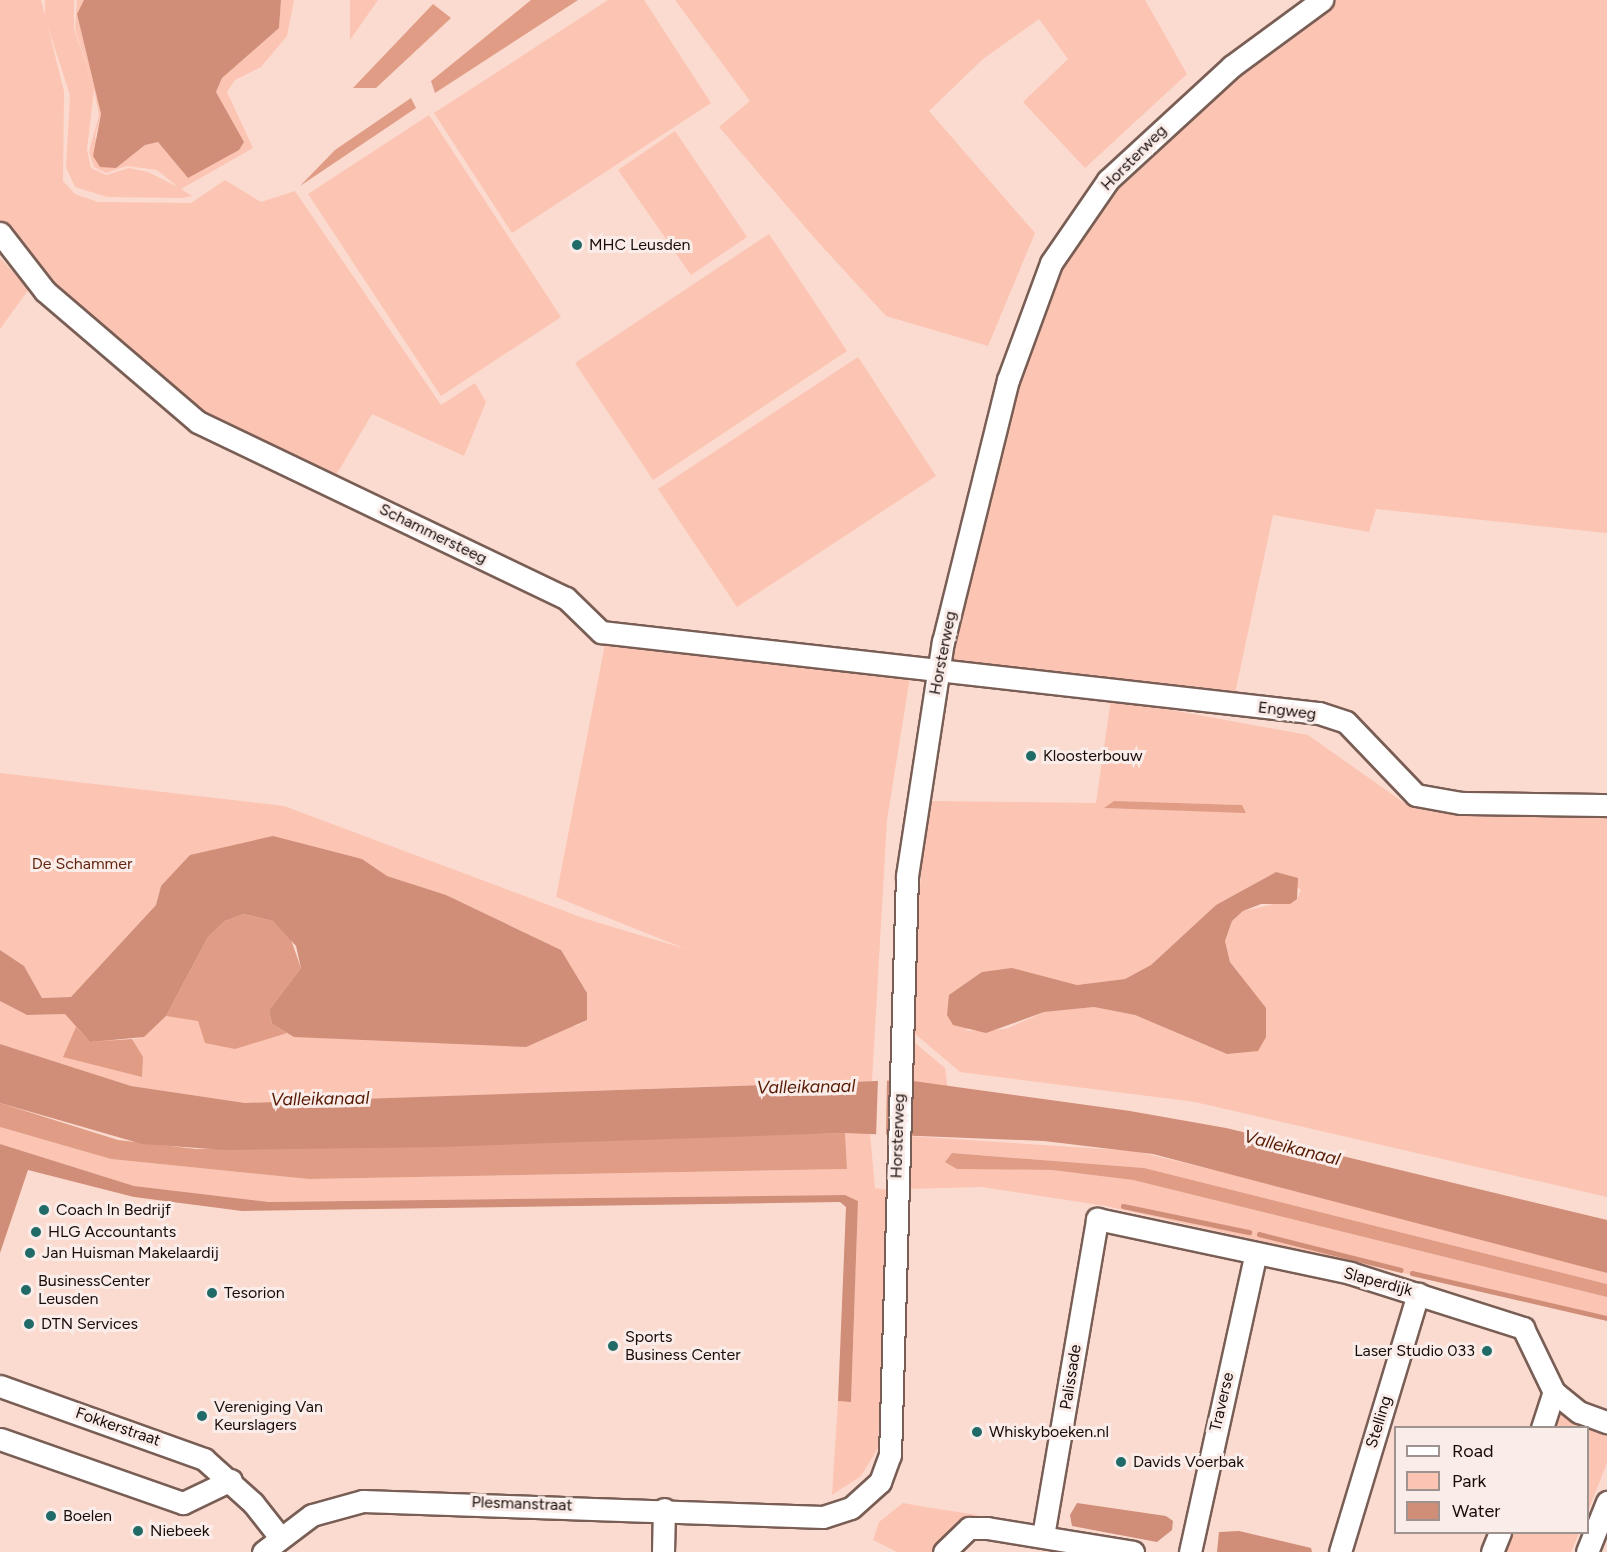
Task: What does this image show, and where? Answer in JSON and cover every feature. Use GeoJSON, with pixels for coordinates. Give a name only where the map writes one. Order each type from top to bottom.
{"type":"FeatureCollection","features":[{"type":"Feature","properties":{"kind":"street","name":"Horsterweg"},"geometry":{"type":"LineString","coordinates":[[880,1467],[888,1435],[907,876],[938,674],[1008,380],[1051,263],[1108,180],[1232,66],[1322,0]]}},
{"type":"Feature","properties":{"kind":"street","name":"Schammersteeg"},"geometry":{"type":"LineString","coordinates":[[0,233],[45,291],[198,422],[566,598],[601,632],[938,674]]}},
{"type":"Feature","properties":{"kind":"street","name":"Engweg"},"geometry":{"type":"LineString","coordinates":[[938,674],[953,670],[1319,713],[1346,722],[1416,795],[1461,803],[1607,805]]}},
{"type":"Feature","properties":{"kind":"street","name":"Slaperdijk"},"geometry":{"type":"LineString","coordinates":[[1097,1219],[1256,1253],[1418,1293],[1523,1328],[1554,1392],[1579,1412],[1607,1422]]}},
{"type":"Feature","properties":{"kind":"street","name":"Palissade"},"geometry":{"type":"LineString","coordinates":[[1043,1536],[1097,1219]]}},
{"type":"Feature","properties":{"kind":"street","name":"Traverse"},"geometry":{"type":"LineString","coordinates":[[1190,1552],[1256,1253]]}},
{"type":"Feature","properties":{"kind":"street","name":"Stelling"},"geometry":{"type":"LineString","coordinates":[[1340,1552],[1418,1293]]}},
{"type":"Feature","properties":{"kind":"street","name":"Fokkerstraat"},"geometry":{"type":"LineString","coordinates":[[0,1386],[178,1448],[231,1479],[279,1536]]}},
{"type":"Feature","properties":{"kind":"street"},"geometry":{"type":"LineString","coordinates":[[1543,1426],[1554,1392]]}},
{"type":"Feature","properties":{"kind":"street"},"geometry":{"type":"LineString","coordinates":[[0,1439],[183,1503],[231,1479]]}},
{"type":"Feature","properties":{"kind":"street","name":"Plesmanstraat"},"geometry":{"type":"LineString","coordinates":[[264,1552],[279,1536],[312,1515],[363,1501],[795,1513],[823,1517],[844,1511],[867,1496],[880,1467]]}},
{"type":"Feature","properties":{"kind":"street"},"geometry":{"type":"LineString","coordinates":[[1587,1552],[1607,1502]]}},
{"type":"Feature","properties":{"kind":"street"},"geometry":{"type":"LineString","coordinates":[[663,1552],[664,1509]]}},
{"type":"Feature","properties":{"kind":"street"},"geometry":{"type":"LineString","coordinates":[[944,1552],[969,1528],[1043,1536],[1123,1551]]}},
{"type":"Feature","properties":{"kind":"street"},"geometry":{"type":"LineString","coordinates":[[1492,1552],[1500,1534]]}},
{"type":"Feature","properties":{"kind":"green space"},"geometry":{"type":"Polygon","coordinates":[[[0,0],[41,0],[64,91],[63,181],[75,194],[98,202],[191,203],[225,180],[261,202],[295,191],[441,405],[475,383],[486,402],[464,456],[372,414],[332,482],[193,415],[47,289],[0,227],[0,0]]]}},
{"type":"Feature","properties":{"kind":"green space"},"geometry":{"type":"Polygon","coordinates":[[[45,0],[74,0],[74,29],[92,82],[75,29],[77,0],[84,0],[77,14],[101,114],[95,137],[116,168],[145,145],[158,142],[188,178],[244,142],[216,92],[222,78],[279,28],[281,0],[294,0],[287,36],[261,67],[235,80],[227,92],[253,148],[181,189],[192,196],[183,198],[107,197],[75,187],[66,167],[70,95],[45,18],[45,0]],[[94,89],[87,150],[91,168],[106,175],[129,168],[148,172],[178,187],[157,170],[127,166],[106,173],[94,167],[89,152],[99,115],[94,89]]]}},
{"type":"Feature","properties":{"kind":"green space"},"geometry":{"type":"Polygon","coordinates":[[[350,0],[378,0],[350,40],[350,0]]]}},
{"type":"Feature","properties":{"kind":"green space"},"geometry":{"type":"Polygon","coordinates":[[[608,0],[644,0],[711,103],[512,233],[434,113],[608,0]]]}},
{"type":"Feature","properties":{"kind":"green space"},"geometry":{"type":"Polygon","coordinates":[[[675,0],[1145,0],[1187,74],[1085,168],[1023,102],[1068,59],[1039,19],[983,59],[929,111],[1035,233],[988,346],[886,316],[818,242],[719,127],[750,101],[675,0]]]}},
{"type":"Feature","properties":{"kind":"green space"},"geometry":{"type":"Polygon","coordinates":[[[1336,0],[1607,0],[1607,533],[1376,509],[1369,532],[1273,515],[1234,698],[957,666],[948,653],[1040,305],[1088,216],[1147,151],[1295,27],[1336,0]]]}},
{"type":"Feature","properties":{"kind":"green space"},"geometry":{"type":"Polygon","coordinates":[[[429,115],[561,317],[441,396],[308,194],[429,115]]]}},
{"type":"Feature","properties":{"kind":"green space"},"geometry":{"type":"Polygon","coordinates":[[[675,131],[747,237],[691,275],[618,170],[675,131]]]}},
{"type":"Feature","properties":{"kind":"green space"},"geometry":{"type":"Polygon","coordinates":[[[769,234],[847,351],[653,480],[575,363],[769,234]]]}},
{"type":"Feature","properties":{"kind":"green space"},"geometry":{"type":"Polygon","coordinates":[[[0,258],[29,289],[0,329],[0,258]]]}},
{"type":"Feature","properties":{"kind":"green space"},"geometry":{"type":"Polygon","coordinates":[[[858,357],[936,476],[737,607],[658,489],[858,357]]]}},
{"type":"Feature","properties":{"kind":"green space","name":"De Schammer"},"geometry":{"type":"Polygon","coordinates":[[[606,639],[910,677],[887,820],[872,1081],[245,1103],[131,1086],[0,1044],[0,1001],[27,1015],[65,1014],[120,1042],[144,1037],[166,1016],[272,1024],[294,1037],[576,1026],[587,1020],[587,993],[561,950],[446,895],[387,876],[362,859],[326,852],[161,886],[156,905],[71,997],[42,998],[24,966],[0,950],[0,773],[284,806],[586,919],[686,949],[556,897],[606,639]]]}},
{"type":"Feature","properties":{"kind":"green space"},"geometry":{"type":"Polygon","coordinates":[[[1111,699],[1308,735],[1410,807],[1607,808],[1607,1197],[1195,1102],[960,1072],[907,1027],[928,801],[1096,803],[1111,699]],[[1114,801],[1105,808],[1246,812],[1241,805],[1114,801]],[[1276,872],[1216,905],[1151,965],[1125,979],[1077,985],[1012,968],[966,1031],[1006,1029],[1044,1012],[1094,1007],[1135,1015],[1227,1054],[1241,976],[1230,962],[1225,941],[1232,921],[1243,911],[1297,899],[1301,890],[1276,872]]]}},
{"type":"Feature","properties":{"kind":"green space"},"geometry":{"type":"Polygon","coordinates":[[[909,1038],[945,1068],[948,1090],[906,1080],[909,1038]]]}},
{"type":"Feature","properties":{"kind":"green space"},"geometry":{"type":"Polygon","coordinates":[[[0,1127],[111,1159],[309,1179],[847,1169],[845,1133],[870,1133],[875,1188],[889,1190],[878,1448],[861,1476],[832,1495],[838,1401],[851,1402],[858,1201],[845,1195],[269,1202],[134,1186],[0,1144],[0,1127]]]}},
{"type":"Feature","properties":{"kind":"green space"},"geometry":{"type":"Polygon","coordinates":[[[908,1136],[1135,1151],[1380,1210],[1607,1273],[1607,1284],[1144,1168],[953,1153],[957,1169],[1052,1170],[1133,1180],[1607,1297],[1607,1319],[1106,1206],[982,1187],[907,1189],[908,1136]]]}},
{"type":"Feature","properties":{"kind":"green space"},"geometry":{"type":"Polygon","coordinates":[[[1558,1411],[1607,1430],[1607,1463],[1589,1508],[1589,1426],[1553,1426],[1558,1411]]]}},
{"type":"Feature","properties":{"kind":"green space"},"geometry":{"type":"Polygon","coordinates":[[[903,1503],[978,1515],[956,1526],[933,1552],[897,1552],[873,1540],[879,1522],[903,1503]]]}},
{"type":"Feature","properties":{"kind":"green space"},"geometry":{"type":"Polygon","coordinates":[[[1510,1534],[1579,1534],[1571,1552],[1504,1552],[1510,1534]]]}},
{"type":"Feature","properties":{"kind":"shaded area"},"geometry":{"type":"Polygon","coordinates":[[[531,0],[578,0],[435,93],[431,81],[531,0]]]}},
{"type":"Feature","properties":{"kind":"shaded area"},"geometry":{"type":"Polygon","coordinates":[[[433,4],[451,18],[376,88],[353,88],[433,4]]]}},
{"type":"Feature","properties":{"kind":"shaded area"},"geometry":{"type":"Polygon","coordinates":[[[411,98],[416,108],[300,186],[335,150],[411,98]]]}},
{"type":"Feature","properties":{"kind":"shaded area"},"geometry":{"type":"Polygon","coordinates":[[[1114,801],[1242,805],[1246,813],[1104,808],[1114,801]]]}},
{"type":"Feature","properties":{"kind":"shaded area"},"geometry":{"type":"Polygon","coordinates":[[[244,914],[273,921],[288,931],[301,968],[269,1010],[272,1024],[287,1033],[235,1049],[205,1043],[198,1021],[166,1016],[208,937],[225,921],[244,914]]]}},
{"type":"Feature","properties":{"kind":"shaded area"},"geometry":{"type":"Polygon","coordinates":[[[76,1027],[90,1042],[132,1039],[143,1057],[142,1077],[63,1057],[76,1027]]]}},
{"type":"Feature","properties":{"kind":"shaded area"},"geometry":{"type":"Polygon","coordinates":[[[0,1103],[118,1140],[196,1149],[845,1133],[847,1169],[309,1179],[111,1159],[0,1127],[0,1103]]]}},
{"type":"Feature","properties":{"kind":"shaded area"},"geometry":{"type":"Polygon","coordinates":[[[952,1153],[1144,1168],[1607,1284],[1607,1297],[1133,1180],[1052,1170],[957,1169],[945,1162],[952,1153]]]}},
{"type":"Feature","properties":{"kind":"water"},"geometry":{"type":"Polygon","coordinates":[[[84,0],[281,0],[279,28],[222,78],[216,92],[244,142],[239,150],[188,178],[158,142],[145,145],[116,168],[100,167],[93,156],[101,114],[77,14],[84,0]]]}},
{"type":"Feature","properties":{"kind":"water"},"geometry":{"type":"Polygon","coordinates":[[[273,836],[362,859],[387,876],[446,895],[561,950],[587,993],[587,1020],[526,1047],[294,1037],[272,1024],[269,1010],[301,968],[296,946],[273,921],[244,914],[225,921],[208,937],[166,1016],[144,1037],[90,1042],[65,1014],[27,1015],[0,1001],[0,950],[24,966],[42,998],[71,997],[156,905],[161,886],[190,855],[273,836]]]}},
{"type":"Feature","properties":{"kind":"water"},"geometry":{"type":"Polygon","coordinates":[[[1276,872],[1298,878],[1297,899],[1290,904],[1261,904],[1243,911],[1232,921],[1225,941],[1230,962],[1266,1008],[1266,1037],[1258,1051],[1227,1054],[1135,1015],[1094,1007],[1044,1012],[986,1033],[953,1025],[947,1015],[949,995],[982,972],[1012,968],[1077,985],[1125,979],[1151,965],[1216,905],[1276,872]]]}},
{"type":"Feature","properties":{"kind":"water","name":"Valleikanaal"},"geometry":{"type":"Polygon","coordinates":[[[0,1044],[131,1086],[245,1103],[906,1080],[1130,1111],[1226,1128],[1607,1220],[1607,1273],[1153,1154],[1044,1141],[845,1133],[439,1147],[226,1150],[142,1144],[0,1103],[0,1044]]]}},
{"type":"Feature","properties":{"kind":"water"},"geometry":{"type":"Polygon","coordinates":[[[0,1144],[134,1186],[269,1202],[845,1195],[858,1201],[851,1402],[838,1401],[846,1207],[840,1202],[242,1211],[134,1197],[28,1170],[0,1253],[0,1144]]]}},
{"type":"Feature","properties":{"kind":"water"},"geometry":{"type":"Polygon","coordinates":[[[1077,1503],[1166,1516],[1173,1521],[1172,1530],[1157,1542],[1072,1526],[1070,1515],[1077,1503]]]}},
{"type":"Feature","properties":{"kind":"water"},"geometry":{"type":"Polygon","coordinates":[[[1239,1531],[1311,1548],[1312,1552],[1217,1552],[1219,1532],[1239,1531]]]}},
{"type":"Feature","properties":{"kind":"pier"},"geometry":{"type":"Polygon","coordinates":[[[878,1078],[887,1078],[886,1137],[876,1137],[878,1078]]]}},
{"type":"Feature","properties":{"kind":"waterway"},"geometry":{"type":"LineString","coordinates":[[1123,1206],[1249,1232]]}},
{"type":"Feature","properties":{"kind":"waterway"},"geometry":{"type":"LineString","coordinates":[[1259,1234],[1401,1270]]}},
{"type":"Feature","properties":{"kind":"waterway"},"geometry":{"type":"LineString","coordinates":[[1412,1273],[1607,1318]]}},
{"type":"Feature","properties":{"kind":"place","name":"MHC Leusden"},"geometry":{"type":"Point","coordinates":[577,245]}},
{"type":"Feature","properties":{"kind":"place","name":"Kloosterbouw"},"geometry":{"type":"Point","coordinates":[1031,756]}},
{"type":"Feature","properties":{"kind":"place","name":"Coach In Bedrijf"},"geometry":{"type":"Point","coordinates":[44,1210]}},
{"type":"Feature","properties":{"kind":"place","name":"HLG Accountants"},"geometry":{"type":"Point","coordinates":[36,1232]}},
{"type":"Feature","properties":{"kind":"place","name":"Jan Huisman Makelaardij"},"geometry":{"type":"Point","coordinates":[30,1253]}},
{"type":"Feature","properties":{"kind":"place","name":"BusinessCenter Leusden"},"geometry":{"type":"Point","coordinates":[26,1290]}},
{"type":"Feature","properties":{"kind":"place","name":"Tesorion"},"geometry":{"type":"Point","coordinates":[212,1293]}},
{"type":"Feature","properties":{"kind":"place","name":"DTN Services"},"geometry":{"type":"Point","coordinates":[29,1324]}},
{"type":"Feature","properties":{"kind":"place","name":"Sports Business Center"},"geometry":{"type":"Point","coordinates":[613,1346]}},
{"type":"Feature","properties":{"kind":"place","name":"Laser Studio 033"},"geometry":{"type":"Point","coordinates":[1487,1351]}},
{"type":"Feature","properties":{"kind":"place","name":"Vereniging Van Keurslagers"},"geometry":{"type":"Point","coordinates":[202,1416]}},
{"type":"Feature","properties":{"kind":"place","name":"Whiskyboeken.nl"},"geometry":{"type":"Point","coordinates":[977,1432]}},
{"type":"Feature","properties":{"kind":"place","name":"Davids Voerbak"},"geometry":{"type":"Point","coordinates":[1121,1462]}},
{"type":"Feature","properties":{"kind":"place","name":"Boelen"},"geometry":{"type":"Point","coordinates":[51,1516]}},
{"type":"Feature","properties":{"kind":"place","name":"Niebeek"},"geometry":{"type":"Point","coordinates":[138,1531]}}]}
